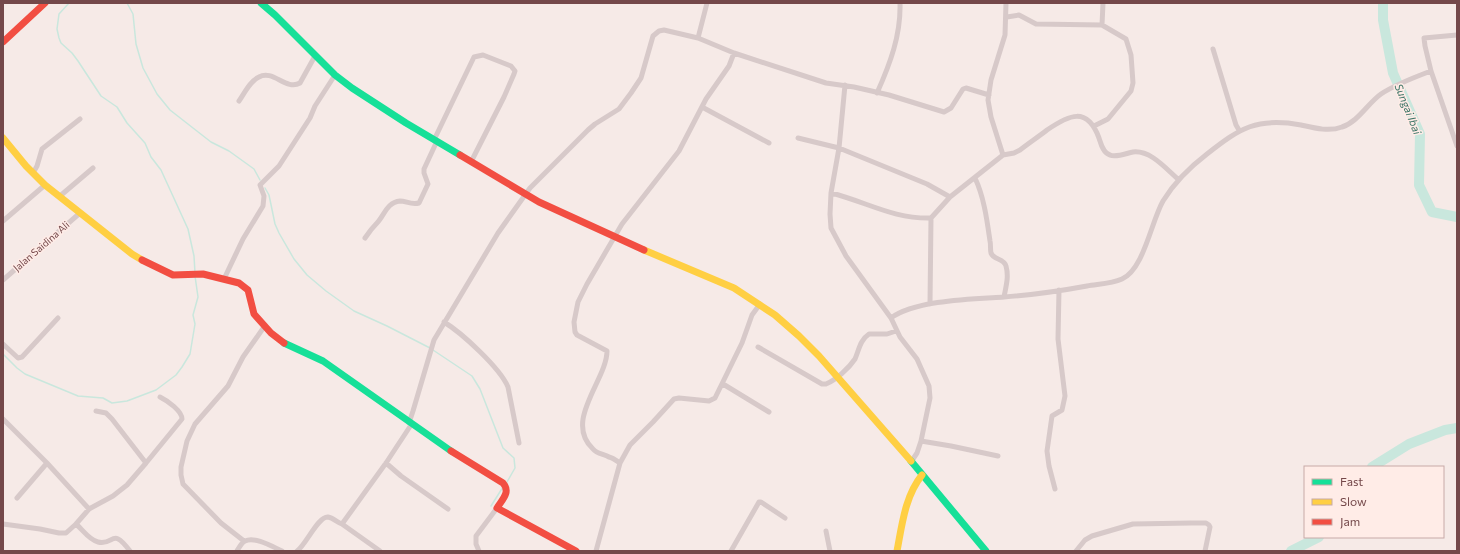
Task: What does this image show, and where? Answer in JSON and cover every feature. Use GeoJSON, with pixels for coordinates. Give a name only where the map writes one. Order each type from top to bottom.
{"type":"FeatureCollection","features":[{"type":"Feature","properties":{"kind":"street"},"geometry":{"type":"LineString","coordinates":[[3,42],[45,3]]}},
{"type":"Feature","properties":{"kind":"street"},"geometry":{"type":"LineString","coordinates":[[261,3],[282,21],[335,75],[384,110],[525,194],[614,237],[734,288],[760,304],[789,326],[836,377],[948,504],[986,551]]}},
{"type":"Feature","properties":{"kind":"street"},"geometry":{"type":"LineString","coordinates":[[698,38],[707,3]]}},
{"type":"Feature","properties":{"kind":"street"},"geometry":{"type":"LineString","coordinates":[[877,93],[887,70],[897,39],[900,3]]}},
{"type":"Feature","properties":{"kind":"street"},"geometry":{"type":"LineString","coordinates":[[1003,155],[989,112],[989,95],[991,80],[1003,44],[1007,17],[1006,3]]}},
{"type":"Feature","properties":{"kind":"street"},"geometry":{"type":"LineString","coordinates":[[1102,25],[1103,3]]}},
{"type":"Feature","properties":{"kind":"street"},"geometry":{"type":"LineString","coordinates":[[1007,17],[1019,14],[1036,24],[1102,25],[1126,39],[1131,55],[1133,83],[1131,90],[1108,119],[1094,126]]}},
{"type":"Feature","properties":{"kind":"street"},"geometry":{"type":"LineString","coordinates":[[342,524],[386,463],[410,424],[428,354],[434,340],[498,233],[525,194],[588,130],[595,124],[613,114],[618,109],[638,83],[653,36],[659,31],[664,30],[698,38],[734,53],[826,83],[845,85],[944,112],[951,108],[963,89],[966,88],[989,95]]}},
{"type":"Feature","properties":{"kind":"street"},"geometry":{"type":"LineString","coordinates":[[1457,35],[1424,38],[1431,71],[1457,146]]}},
{"type":"Feature","properties":{"kind":"street"},"geometry":{"type":"LineString","coordinates":[[1213,49],[1236,125],[1239,130]]}},
{"type":"Feature","properties":{"kind":"street"},"geometry":{"type":"LineString","coordinates":[[620,463],[610,457],[595,452],[591,448],[582,430],[589,397],[603,368],[607,351],[577,335],[573,326],[575,311],[582,293],[622,224],[679,151],[711,91],[729,66],[734,53]]}},
{"type":"Feature","properties":{"kind":"street"},"geometry":{"type":"LineString","coordinates":[[365,238],[392,204],[401,201],[410,204],[418,203],[428,184],[424,169],[435,140],[474,57],[483,55],[511,66],[515,71],[504,97],[471,162]]}},
{"type":"Feature","properties":{"kind":"street"},"geometry":{"type":"LineString","coordinates":[[239,101],[254,80],[260,76],[270,76],[292,85],[300,83],[315,56]]}},
{"type":"Feature","properties":{"kind":"street"},"geometry":{"type":"LineString","coordinates":[[891,318],[901,311],[930,304],[1004,297],[1116,281],[1130,274],[1137,264],[1150,236],[1159,209],[1179,180],[1205,155],[1239,130],[1250,126],[1277,122],[1329,129],[1344,127],[1353,121],[1381,94],[1415,77],[1431,71]]}},
{"type":"Feature","properties":{"kind":"street"},"geometry":{"type":"LineString","coordinates":[[224,279],[243,238],[264,206],[264,196],[260,185],[279,166],[310,118],[315,106],[335,75]]}},
{"type":"Feature","properties":{"kind":"street"},"geometry":{"type":"LineString","coordinates":[[845,85],[839,148],[831,193],[830,214],[833,233],[858,273],[891,318],[896,331],[917,359],[929,386],[930,398],[921,441],[917,453],[911,462]]}},
{"type":"Feature","properties":{"kind":"street"},"geometry":{"type":"LineString","coordinates":[[702,107],[769,143]]}},
{"type":"Feature","properties":{"kind":"street"},"geometry":{"type":"LineString","coordinates":[[930,304],[932,218],[950,197],[1003,155],[1020,150],[1067,117],[1080,117],[1094,126],[1103,148],[1109,155],[1113,156],[1133,152],[1146,153],[1179,180]]}},
{"type":"Feature","properties":{"kind":"street"},"geometry":{"type":"LineString","coordinates":[[33,173],[37,166],[42,149],[80,119]]}},
{"type":"Feature","properties":{"kind":"street"},"geometry":{"type":"LineString","coordinates":[[3,138],[26,166],[45,185],[132,254],[173,275],[194,274],[239,283],[248,290],[254,314],[264,327],[281,342],[323,361],[442,446],[505,485],[506,492],[497,508],[493,511],[476,536],[476,544],[479,551]]}},
{"type":"Feature","properties":{"kind":"street"},"geometry":{"type":"LineString","coordinates":[[798,138],[839,148],[927,184],[950,197]]}},
{"type":"Feature","properties":{"kind":"street"},"geometry":{"type":"LineString","coordinates":[[60,196],[93,168]]}},
{"type":"Feature","properties":{"kind":"street"},"geometry":{"type":"LineString","coordinates":[[975,178],[986,214],[991,254],[1004,262],[1006,265],[1008,278],[1004,297]]}},
{"type":"Feature","properties":{"kind":"street"},"geometry":{"type":"LineString","coordinates":[[3,220],[45,185]]}},
{"type":"Feature","properties":{"kind":"street"},"geometry":{"type":"LineString","coordinates":[[831,193],[851,198],[884,212],[910,217],[932,218]]}},
{"type":"Feature","properties":{"kind":"street","name":"Jalan Saidina Ali"},"geometry":{"type":"LineString","coordinates":[[3,280],[80,213]]}},
{"type":"Feature","properties":{"kind":"street"},"geometry":{"type":"LineString","coordinates":[[1055,489],[1047,451],[1050,421],[1052,416],[1062,410],[1065,400],[1058,339],[1059,290]]}},
{"type":"Feature","properties":{"kind":"street"},"geometry":{"type":"LineString","coordinates":[[596,551],[620,463],[630,445],[674,399],[712,400],[715,398],[742,343],[752,315],[760,304]]}},
{"type":"Feature","properties":{"kind":"street"},"geometry":{"type":"LineString","coordinates":[[3,344],[18,358],[22,357],[58,318]]}},
{"type":"Feature","properties":{"kind":"street"},"geometry":{"type":"LineString","coordinates":[[444,322],[454,328],[505,380],[508,387],[519,443]]}},
{"type":"Feature","properties":{"kind":"street"},"geometry":{"type":"LineString","coordinates":[[244,542],[221,523],[183,484],[181,467],[187,441],[195,424],[228,386],[243,357],[264,327]]}},
{"type":"Feature","properties":{"kind":"street"},"geometry":{"type":"LineString","coordinates":[[758,347],[822,384],[828,384],[852,363],[861,342],[869,334],[887,334],[896,331]]}},
{"type":"Feature","properties":{"kind":"street"},"geometry":{"type":"LineString","coordinates":[[723,384],[769,412]]}},
{"type":"Feature","properties":{"kind":"street"},"geometry":{"type":"LineString","coordinates":[[3,524],[66,533],[89,509],[113,496],[128,485],[182,420],[181,414],[165,399],[160,397]]}},
{"type":"Feature","properties":{"kind":"street"},"geometry":{"type":"LineString","coordinates":[[96,411],[106,413],[112,419],[146,463]]}},
{"type":"Feature","properties":{"kind":"street"},"geometry":{"type":"LineString","coordinates":[[4,422],[47,463],[89,509]]}},
{"type":"Feature","properties":{"kind":"street"},"geometry":{"type":"LineString","coordinates":[[921,441],[998,456]]}},
{"type":"Feature","properties":{"kind":"street"},"geometry":{"type":"LineString","coordinates":[[17,498],[47,463]]}},
{"type":"Feature","properties":{"kind":"street"},"geometry":{"type":"LineString","coordinates":[[386,463],[401,476],[448,509]]}},
{"type":"Feature","properties":{"kind":"street"},"geometry":{"type":"LineString","coordinates":[[897,551],[912,490],[916,481],[922,475]]}},
{"type":"Feature","properties":{"kind":"street"},"geometry":{"type":"LineString","coordinates":[[731,551],[759,502],[785,518]]}},
{"type":"Feature","properties":{"kind":"street"},"geometry":{"type":"LineString","coordinates":[[497,508],[576,551]]}},
{"type":"Feature","properties":{"kind":"street"},"geometry":{"type":"LineString","coordinates":[[296,551],[302,546],[321,519],[327,517],[342,524],[380,551]]}},
{"type":"Feature","properties":{"kind":"street"},"geometry":{"type":"LineString","coordinates":[[1076,551],[1088,538],[1133,524],[1206,523],[1210,527],[1205,551]]}},
{"type":"Feature","properties":{"kind":"street"},"geometry":{"type":"LineString","coordinates":[[76,524],[92,540],[102,543],[115,538],[119,539],[130,551]]}},
{"type":"Feature","properties":{"kind":"street"},"geometry":{"type":"LineString","coordinates":[[826,531],[830,551]]}},
{"type":"Feature","properties":{"kind":"street"},"geometry":{"type":"LineString","coordinates":[[237,551],[244,542],[252,540],[282,551]]}},
{"type":"Feature","properties":{"kind":"waterway"},"geometry":{"type":"LineString","coordinates":[[69,3],[59,14],[57,29],[61,43],[72,53],[101,96],[117,107],[127,123],[145,143],[151,157],[161,170],[188,229],[194,256],[195,273]]}},
{"type":"Feature","properties":{"kind":"waterway"},"geometry":{"type":"LineString","coordinates":[[127,3],[133,14],[136,44],[143,68],[157,94],[170,110],[211,142],[229,151],[254,169],[260,180]]}},
{"type":"Feature","properties":{"kind":"waterway","name":"Sungai Ibai"},"geometry":{"type":"LineString","coordinates":[[1383,3],[1383,20],[1393,73],[1420,134],[1419,185],[1432,212],[1457,217]]}},
{"type":"Feature","properties":{"kind":"waterway"},"geometry":{"type":"LineString","coordinates":[[265,188],[269,195],[275,224],[279,233],[294,259],[307,275],[354,311],[430,348]]}},
{"type":"Feature","properties":{"kind":"waterway"},"geometry":{"type":"LineString","coordinates":[[3,354],[25,374],[78,396],[103,398],[112,403],[127,401],[156,390],[176,375],[190,354],[195,324],[193,315],[198,297],[195,276]]}},
{"type":"Feature","properties":{"kind":"waterway"},"geometry":{"type":"LineString","coordinates":[[433,350],[472,376],[480,389],[503,448],[514,458],[515,468],[507,482]]}},
{"type":"Feature","properties":{"kind":"waterway","name":"Sungai Ibai"},"geometry":{"type":"LineString","coordinates":[[1374,466],[1409,444],[1445,430],[1457,428]]}},
{"type":"Feature","properties":{"kind":"waterway"},"geometry":{"type":"LineString","coordinates":[[491,506],[503,487]]}},
{"type":"Feature","properties":{"kind":"waterway","name":"Sungai Ibai"},"geometry":{"type":"LineString","coordinates":[[1291,551],[1317,538]]}},
{"type":"Feature","properties":{"kind":"traffic: fast"},"geometry":{"type":"LineString","coordinates":[[261,3],[335,75],[352,88],[406,123],[460,155]]}},
{"type":"Feature","properties":{"kind":"traffic: fast"},"geometry":{"type":"LineString","coordinates":[[284,343],[323,361],[451,451]]}},
{"type":"Feature","properties":{"kind":"traffic: fast"},"geometry":{"type":"LineString","coordinates":[[911,461],[986,551]]}},
{"type":"Feature","properties":{"kind":"traffic: slow"},"geometry":{"type":"LineString","coordinates":[[3,138],[26,166],[45,185],[132,254],[142,260]]}},
{"type":"Feature","properties":{"kind":"traffic: slow"},"geometry":{"type":"LineString","coordinates":[[644,250],[734,288],[775,315],[819,356],[911,461]]}},
{"type":"Feature","properties":{"kind":"traffic: slow"},"geometry":{"type":"LineString","coordinates":[[897,551],[908,501],[916,483],[922,475]]}},
{"type":"Feature","properties":{"kind":"traffic: jam"},"geometry":{"type":"LineString","coordinates":[[3,42],[45,3]]}},
{"type":"Feature","properties":{"kind":"traffic: jam"},"geometry":{"type":"LineString","coordinates":[[460,155],[539,202],[644,250]]}},
{"type":"Feature","properties":{"kind":"traffic: jam"},"geometry":{"type":"LineString","coordinates":[[142,260],[173,275],[203,274],[239,283],[248,290],[254,314],[271,333],[284,343]]}},
{"type":"Feature","properties":{"kind":"traffic: jam"},"geometry":{"type":"LineString","coordinates":[[451,451],[503,483],[506,493],[497,508],[576,551]]}}]}
